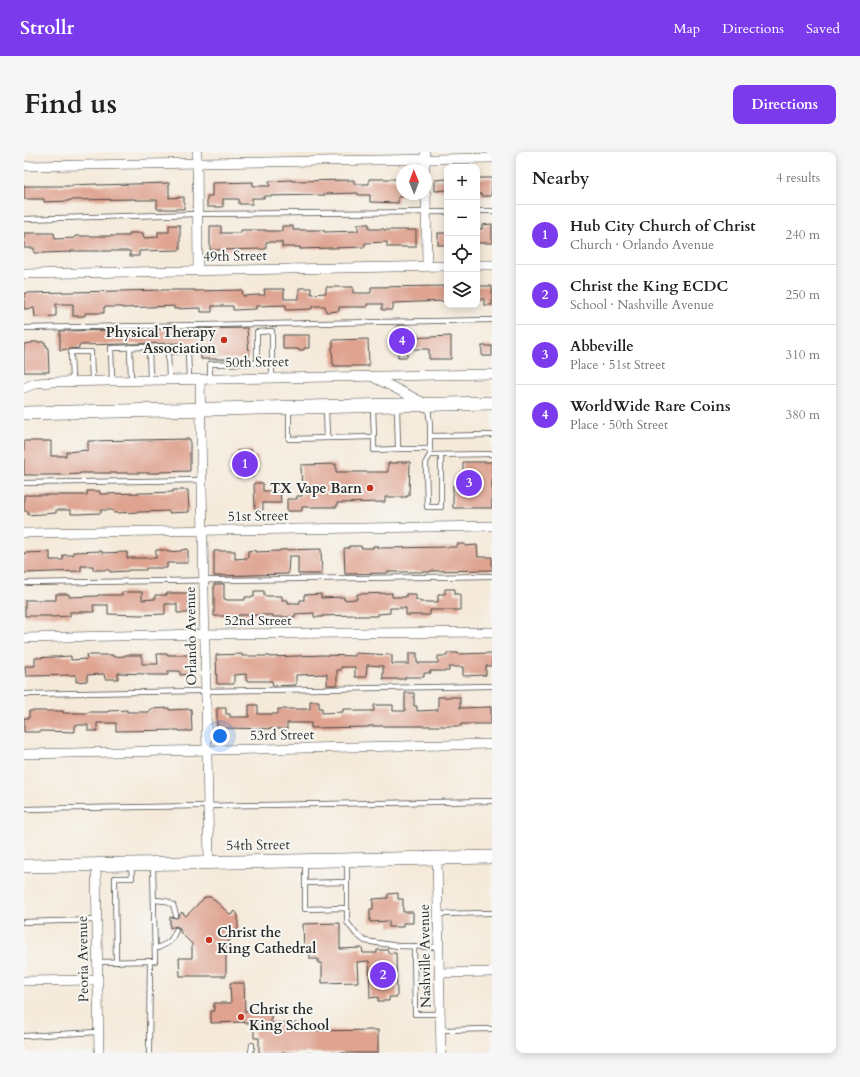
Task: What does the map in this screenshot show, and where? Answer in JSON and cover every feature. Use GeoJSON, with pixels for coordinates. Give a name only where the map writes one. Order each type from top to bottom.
{"type":"FeatureCollection","features":[{"type":"Feature","properties":{"kind":"main road"},"geometry":{"type":"LineString","coordinates":[[24,412],[492,403]]}},
{"type":"Feature","properties":{"kind":"main road","name":"54th Street"},"geometry":{"type":"LineString","coordinates":[[24,866],[492,857]]}},
{"type":"Feature","properties":{"kind":"street"},"geometry":{"type":"LineString","coordinates":[[197,152],[198,270]]}},
{"type":"Feature","properties":{"kind":"street"},"geometry":{"type":"LineString","coordinates":[[24,166],[197,163],[425,155],[492,158]]}},
{"type":"Feature","properties":{"kind":"street"},"geometry":{"type":"LineString","coordinates":[[426,200],[427,266]]}},
{"type":"Feature","properties":{"kind":"street"},"geometry":{"type":"LineString","coordinates":[[480,265],[492,265]]}},
{"type":"Feature","properties":{"kind":"street","name":"49th Street"},"geometry":{"type":"LineString","coordinates":[[24,274],[444,266]]}},
{"type":"Feature","properties":{"kind":"street","name":"50th Street"},"geometry":{"type":"LineString","coordinates":[[24,388],[36,383],[72,381],[492,374]]}},
{"type":"Feature","properties":{"kind":"street"},"geometry":{"type":"LineString","coordinates":[[371,376],[427,404]]}},
{"type":"Feature","properties":{"kind":"street","name":"Orlando Avenue"},"geometry":{"type":"LineString","coordinates":[[205,379],[201,409],[209,862]]}},
{"type":"Feature","properties":{"kind":"street","name":"51st Street"},"geometry":{"type":"LineString","coordinates":[[24,533],[492,526]]}},
{"type":"Feature","properties":{"kind":"street","name":"52nd Street"},"geometry":{"type":"LineString","coordinates":[[24,638],[205,634],[492,632]]}},
{"type":"Feature","properties":{"kind":"street","name":"53rd Street"},"geometry":{"type":"LineString","coordinates":[[24,754],[492,744]]}},
{"type":"Feature","properties":{"kind":"street","name":"Nashville Avenue"},"geometry":{"type":"LineString","coordinates":[[437,858],[441,1053]]}},
{"type":"Feature","properties":{"kind":"street","name":"Peoria Avenue"},"geometry":{"type":"LineString","coordinates":[[96,864],[99,1053]]}},
{"type":"Feature","properties":{"kind":"street"},"geometry":{"type":"LineString","coordinates":[[439,973],[492,972]]}},
{"type":"Feature","properties":{"kind":"street"},"geometry":{"type":"LineString","coordinates":[[24,981],[98,980]]}},
{"type":"Feature","properties":{"kind":"lane"},"geometry":{"type":"LineString","coordinates":[[480,211],[492,211]]}},
{"type":"Feature","properties":{"kind":"lane"},"geometry":{"type":"LineString","coordinates":[[24,219],[198,214],[444,212]]}},
{"type":"Feature","properties":{"kind":"lane"},"geometry":{"type":"LineString","coordinates":[[24,328],[492,320]]}},
{"type":"Feature","properties":{"kind":"lane"},"geometry":{"type":"LineString","coordinates":[[205,379],[210,364],[257,362],[257,332],[272,331],[272,378]]}},
{"type":"Feature","properties":{"kind":"lane"},"geometry":{"type":"LineString","coordinates":[[112,380],[111,348],[149,347],[150,380]]}},
{"type":"Feature","properties":{"kind":"lane"},"geometry":{"type":"LineString","coordinates":[[130,348],[131,380]]}},
{"type":"Feature","properties":{"kind":"lane"},"geometry":{"type":"LineString","coordinates":[[169,379],[168,352],[188,351],[189,379]]}},
{"type":"Feature","properties":{"kind":"lane"},"geometry":{"type":"LineString","coordinates":[[72,381],[71,352],[91,352],[92,381]]}},
{"type":"Feature","properties":{"kind":"lane"},"geometry":{"type":"LineString","coordinates":[[427,404],[430,425],[430,455],[426,462],[427,508],[441,507],[441,455]]}},
{"type":"Feature","properties":{"kind":"lane"},"geometry":{"type":"LineString","coordinates":[[397,405],[398,450]]}},
{"type":"Feature","properties":{"kind":"lane"},"geometry":{"type":"LineString","coordinates":[[326,406],[327,438]]}},
{"type":"Feature","properties":{"kind":"lane"},"geometry":{"type":"LineString","coordinates":[[373,406],[374,450],[430,449]]}},
{"type":"Feature","properties":{"kind":"lane"},"geometry":{"type":"LineString","coordinates":[[289,407],[289,439],[374,437]]}},
{"type":"Feature","properties":{"kind":"lane"},"geometry":{"type":"LineString","coordinates":[[430,436],[492,435]]}},
{"type":"Feature","properties":{"kind":"lane"},"geometry":{"type":"LineString","coordinates":[[430,455],[492,454]]}},
{"type":"Feature","properties":{"kind":"lane"},"geometry":{"type":"LineString","coordinates":[[24,482],[202,480]]}},
{"type":"Feature","properties":{"kind":"lane"},"geometry":{"type":"LineString","coordinates":[[24,583],[492,576]]}},
{"type":"Feature","properties":{"kind":"lane"},"geometry":{"type":"LineString","coordinates":[[24,694],[492,686]]}},
{"type":"Feature","properties":{"kind":"lane"},"geometry":{"type":"LineString","coordinates":[[24,809],[492,801]]}},
{"type":"Feature","properties":{"kind":"lane"},"geometry":{"type":"LineString","coordinates":[[305,860],[305,909],[347,908]]}},
{"type":"Feature","properties":{"kind":"lane"},"geometry":{"type":"LineString","coordinates":[[347,860],[347,922],[356,934],[365,941],[398,946],[439,947]]}},
{"type":"Feature","properties":{"kind":"lane"},"geometry":{"type":"LineString","coordinates":[[149,1053],[153,961],[155,949],[153,863]]}},
{"type":"Feature","properties":{"kind":"lane"},"geometry":{"type":"LineString","coordinates":[[116,962],[115,878],[132,878],[131,864]]}},
{"type":"Feature","properties":{"kind":"lane"},"geometry":{"type":"LineString","coordinates":[[305,883],[347,882]]}},
{"type":"Feature","properties":{"kind":"lane"},"geometry":{"type":"LineString","coordinates":[[154,900],[166,901],[173,905],[176,915]]}},
{"type":"Feature","properties":{"kind":"lane"},"geometry":{"type":"LineString","coordinates":[[438,914],[492,914]]}},
{"type":"Feature","properties":{"kind":"lane"},"geometry":{"type":"LineString","coordinates":[[24,922],[97,920]]}},
{"type":"Feature","properties":{"kind":"lane"},"geometry":{"type":"LineString","coordinates":[[155,949],[167,944],[173,938],[176,930]]}},
{"type":"Feature","properties":{"kind":"lane"},"geometry":{"type":"LineString","coordinates":[[414,946],[415,1014],[440,1014]]}},
{"type":"Feature","properties":{"kind":"lane"},"geometry":{"type":"LineString","coordinates":[[97,962],[153,961]]}},
{"type":"Feature","properties":{"kind":"lane"},"geometry":{"type":"LineString","coordinates":[[441,1030],[492,1029]]}},
{"type":"Feature","properties":{"kind":"lane"},"geometry":{"type":"LineString","coordinates":[[24,1036],[98,1032]]}},
{"type":"Feature","properties":{"kind":"lane"},"geometry":{"type":"LineString","coordinates":[[252,1045],[252,1053]]}},
{"type":"Feature","properties":{"kind":"building"},"geometry":{"type":"Polygon","coordinates":[[[480,178],[492,178],[491,196],[482,196],[480,194],[480,178]]]}},
{"type":"Feature","properties":{"kind":"building"},"geometry":{"type":"Polygon","coordinates":[[[369,179],[396,179],[396,200],[398,200],[398,203],[370,202],[370,195],[358,195],[358,193],[264,196],[264,198],[252,198],[252,204],[239,204],[239,199],[223,199],[223,207],[207,207],[207,196],[212,196],[212,183],[253,182],[253,186],[270,186],[269,181],[354,180],[354,184],[369,184],[369,179]]]}},
{"type":"Feature","properties":{"kind":"building"},"geometry":{"type":"Polygon","coordinates":[[[444,179],[444,190],[435,191],[435,180],[444,179]]]}},
{"type":"Feature","properties":{"kind":"building"},"geometry":{"type":"Polygon","coordinates":[[[169,183],[169,198],[184,197],[184,209],[157,209],[157,200],[69,200],[44,202],[44,199],[24,199],[24,186],[169,183]]]}},
{"type":"Feature","properties":{"kind":"building"},"geometry":{"type":"Polygon","coordinates":[[[358,224],[369,224],[369,229],[416,230],[416,247],[387,247],[387,242],[365,243],[365,247],[300,249],[300,247],[282,247],[282,242],[266,242],[266,249],[210,250],[210,226],[221,226],[221,233],[241,233],[241,230],[282,231],[282,226],[293,226],[293,230],[324,230],[324,232],[358,231],[358,224]]]}},
{"type":"Feature","properties":{"kind":"building"},"geometry":{"type":"Polygon","coordinates":[[[492,224],[492,243],[480,243],[480,229],[482,229],[482,225],[492,224]]]}},
{"type":"Feature","properties":{"kind":"building"},"geometry":{"type":"Polygon","coordinates":[[[169,225],[180,225],[180,250],[139,251],[139,256],[130,256],[130,251],[71,251],[34,253],[34,248],[24,248],[24,233],[54,233],[55,239],[75,238],[75,236],[129,236],[129,233],[143,233],[144,238],[158,237],[158,232],[169,232],[169,225]]]}},
{"type":"Feature","properties":{"kind":"building"},"geometry":{"type":"Polygon","coordinates":[[[438,233],[444,233],[444,245],[438,245],[438,233]]]}},
{"type":"Feature","properties":{"kind":"building"},"geometry":{"type":"Polygon","coordinates":[[[444,286],[444,301],[393,303],[393,310],[382,310],[382,304],[367,304],[367,307],[339,307],[339,311],[326,312],[325,306],[312,306],[312,309],[286,310],[286,305],[256,306],[256,309],[233,310],[233,306],[212,306],[212,312],[201,312],[201,308],[174,309],[174,306],[122,308],[104,307],[104,313],[85,313],[85,316],[73,316],[73,304],[56,304],[56,316],[35,317],[34,308],[24,309],[24,293],[242,290],[243,296],[265,295],[264,289],[284,289],[284,299],[299,299],[299,288],[311,288],[311,294],[326,293],[326,287],[353,287],[353,293],[371,293],[371,287],[444,286]]]}},
{"type":"Feature","properties":{"kind":"building"},"geometry":{"type":"Polygon","coordinates":[[[480,286],[492,286],[492,305],[484,305],[484,299],[480,299],[480,286]]]}},
{"type":"Feature","properties":{"kind":"building"},"geometry":{"type":"Polygon","coordinates":[[[397,326],[407,326],[407,338],[451,336],[451,359],[429,359],[429,349],[407,349],[407,357],[398,357],[397,326]]]}},
{"type":"Feature","properties":{"kind":"building"},"geometry":{"type":"Polygon","coordinates":[[[247,328],[249,355],[247,359],[201,359],[201,347],[179,347],[178,343],[79,345],[79,348],[60,350],[60,331],[247,328]]]}},
{"type":"Feature","properties":{"kind":"building"},"geometry":{"type":"Polygon","coordinates":[[[283,335],[309,335],[309,348],[304,348],[304,350],[283,349],[283,335]]]}},
{"type":"Feature","properties":{"kind":"building"},"geometry":{"type":"Polygon","coordinates":[[[368,339],[369,366],[334,366],[332,347],[333,340],[368,339]]]}},
{"type":"Feature","properties":{"kind":"building"},"geometry":{"type":"Polygon","coordinates":[[[32,342],[45,342],[45,345],[47,345],[49,372],[24,372],[24,344],[32,342]]]}},
{"type":"Feature","properties":{"kind":"building"},"geometry":{"type":"Polygon","coordinates":[[[482,346],[492,346],[492,356],[482,356],[482,346]]]}},
{"type":"Feature","properties":{"kind":"building"},"geometry":{"type":"Polygon","coordinates":[[[190,439],[190,471],[160,473],[24,475],[24,441],[51,441],[51,456],[66,456],[66,452],[88,450],[88,441],[190,439]]]}},
{"type":"Feature","properties":{"kind":"building"},"geometry":{"type":"Polygon","coordinates":[[[252,450],[252,456],[258,456],[258,471],[253,471],[253,477],[237,477],[237,472],[232,472],[232,457],[237,457],[237,451],[252,450]]]}},
{"type":"Feature","properties":{"kind":"building"},"geometry":{"type":"Polygon","coordinates":[[[410,462],[409,496],[406,496],[407,497],[385,497],[385,502],[337,503],[337,507],[302,507],[302,511],[287,511],[287,499],[297,499],[297,496],[302,496],[301,465],[336,464],[336,472],[388,472],[388,463],[410,462]]]}},
{"type":"Feature","properties":{"kind":"building"},"geometry":{"type":"Polygon","coordinates":[[[463,462],[492,462],[492,508],[453,508],[453,485],[461,485],[461,481],[463,481],[463,462]]]}},
{"type":"Feature","properties":{"kind":"building"},"geometry":{"type":"Polygon","coordinates":[[[254,483],[263,483],[263,491],[280,491],[281,503],[263,503],[263,510],[255,510],[254,483]]]}},
{"type":"Feature","properties":{"kind":"building"},"geometry":{"type":"Polygon","coordinates":[[[173,490],[188,490],[189,512],[169,513],[169,511],[114,513],[113,510],[101,510],[101,513],[71,514],[71,510],[56,510],[56,513],[28,515],[28,511],[24,511],[24,495],[87,495],[87,491],[100,491],[100,494],[173,492],[173,490]]]}},
{"type":"Feature","properties":{"kind":"building"},"geometry":{"type":"Polygon","coordinates":[[[457,544],[465,544],[465,546],[477,545],[478,557],[492,557],[492,570],[345,574],[344,548],[349,548],[349,546],[361,546],[361,548],[373,548],[373,546],[379,546],[378,548],[457,547],[457,544]]]}},
{"type":"Feature","properties":{"kind":"building"},"geometry":{"type":"Polygon","coordinates":[[[188,549],[188,563],[167,563],[167,568],[146,568],[146,570],[110,572],[110,570],[93,570],[93,566],[81,566],[81,571],[24,573],[24,553],[50,552],[50,560],[63,560],[63,555],[73,555],[73,552],[102,551],[102,553],[127,552],[127,558],[156,558],[156,550],[167,550],[167,552],[188,549]]]}},
{"type":"Feature","properties":{"kind":"building"},"geometry":{"type":"Polygon","coordinates":[[[321,549],[322,574],[298,574],[298,556],[289,556],[288,574],[214,576],[214,551],[235,551],[235,559],[248,558],[248,551],[255,550],[255,552],[321,549]]]}},
{"type":"Feature","properties":{"kind":"building"},"geometry":{"type":"Polygon","coordinates":[[[214,584],[224,584],[224,599],[226,600],[245,600],[245,597],[254,597],[254,591],[264,591],[264,596],[282,596],[282,600],[288,600],[288,603],[300,603],[300,600],[304,600],[304,595],[321,594],[321,598],[344,597],[344,600],[357,599],[357,594],[392,593],[392,597],[406,597],[406,594],[416,594],[416,600],[420,600],[420,602],[438,602],[438,594],[445,594],[445,589],[455,589],[455,594],[460,594],[460,610],[430,610],[430,615],[406,615],[406,608],[390,608],[390,613],[378,614],[378,616],[355,615],[314,617],[314,613],[295,614],[295,617],[273,617],[273,615],[214,616],[214,584]]]}},
{"type":"Feature","properties":{"kind":"building"},"geometry":{"type":"Polygon","coordinates":[[[122,592],[142,592],[142,600],[155,599],[155,595],[167,595],[167,593],[189,593],[189,613],[177,613],[177,604],[165,604],[165,614],[141,615],[108,614],[108,605],[93,605],[94,612],[70,612],[70,616],[25,616],[25,600],[56,600],[56,594],[69,594],[69,597],[122,595],[122,592]]]}},
{"type":"Feature","properties":{"kind":"building"},"geometry":{"type":"Polygon","coordinates":[[[355,653],[392,655],[392,664],[409,664],[409,653],[417,653],[417,663],[438,663],[438,656],[447,656],[447,653],[492,653],[492,666],[486,666],[486,675],[463,676],[463,667],[449,667],[449,671],[430,671],[431,673],[424,673],[424,677],[383,679],[383,666],[367,665],[366,677],[355,677],[355,667],[341,667],[341,670],[337,670],[337,685],[327,685],[327,674],[296,675],[296,685],[273,686],[272,681],[246,681],[246,674],[234,675],[234,684],[217,684],[216,655],[242,654],[242,656],[270,657],[323,655],[355,656],[355,653]]]}},
{"type":"Feature","properties":{"kind":"building"},"geometry":{"type":"Polygon","coordinates":[[[157,654],[191,655],[191,674],[180,675],[180,671],[168,671],[168,675],[118,673],[118,679],[105,679],[104,674],[87,675],[87,681],[76,682],[76,675],[26,676],[25,666],[35,666],[35,658],[71,656],[71,660],[87,659],[86,655],[113,655],[113,657],[142,655],[142,664],[158,664],[157,654]]]}},
{"type":"Feature","properties":{"kind":"building"},"geometry":{"type":"Polygon","coordinates":[[[405,693],[414,693],[414,706],[417,706],[417,711],[438,710],[438,697],[460,697],[460,708],[491,707],[491,724],[461,724],[461,726],[369,726],[311,728],[311,723],[287,723],[287,729],[217,728],[217,708],[226,708],[226,714],[230,714],[230,717],[249,717],[249,705],[258,705],[258,714],[278,714],[278,709],[310,709],[310,701],[319,701],[319,708],[322,708],[322,713],[343,712],[343,709],[353,709],[353,711],[374,711],[374,705],[393,705],[393,711],[405,711],[405,693]]]}},
{"type":"Feature","properties":{"kind":"building"},"geometry":{"type":"Polygon","coordinates":[[[169,708],[169,710],[191,709],[192,731],[116,731],[116,723],[97,723],[97,731],[88,731],[88,725],[75,725],[75,732],[24,732],[24,718],[29,718],[29,711],[88,713],[127,710],[127,712],[150,712],[150,709],[169,708]]]}},
{"type":"Feature","properties":{"kind":"building"},"geometry":{"type":"Polygon","coordinates":[[[398,893],[398,899],[403,899],[403,912],[413,912],[413,923],[403,923],[403,927],[389,927],[389,921],[370,922],[370,909],[373,909],[373,899],[388,898],[388,894],[398,893]]]}},
{"type":"Feature","properties":{"kind":"building","name":"Christ the King Cathedral"},"geometry":{"type":"Polygon","coordinates":[[[205,897],[211,897],[231,915],[235,911],[238,915],[238,931],[226,944],[226,976],[180,976],[179,958],[192,958],[192,944],[180,932],[180,928],[176,926],[170,928],[170,917],[177,918],[182,912],[186,916],[205,897]]]}},
{"type":"Feature","properties":{"kind":"building"},"geometry":{"type":"Polygon","coordinates":[[[340,923],[340,949],[362,948],[363,953],[377,953],[377,950],[388,950],[388,953],[396,953],[397,997],[389,997],[389,1001],[378,1001],[378,997],[370,998],[369,961],[357,962],[358,982],[322,983],[322,963],[318,963],[318,959],[310,959],[310,952],[304,952],[303,924],[340,923]]]}},
{"type":"Feature","properties":{"kind":"building","name":"Christ the King School"},"geometry":{"type":"Polygon","coordinates":[[[230,983],[244,983],[245,1012],[271,1012],[271,1023],[306,1023],[306,1031],[378,1030],[378,1053],[259,1053],[259,1038],[254,1038],[254,1025],[251,1025],[251,1023],[211,1023],[211,1011],[214,1011],[214,1003],[231,1003],[230,983]]]}},
{"type":"Feature","properties":{"kind":"place","name":"Physical Therapy Association"},"geometry":{"type":"Point","coordinates":[224,340]}},
{"type":"Feature","properties":{"kind":"place","name":"WorldWide Rare Coins"},"geometry":{"type":"Point","coordinates":[402,341]}},
{"type":"Feature","properties":{"kind":"place","name":"Hub City Church of Christ"},"geometry":{"type":"Point","coordinates":[245,464]}},
{"type":"Feature","properties":{"kind":"place","name":"Abbeville"},"geometry":{"type":"Point","coordinates":[469,483]}},
{"type":"Feature","properties":{"kind":"place","name":"TX Vape Barn"},"geometry":{"type":"Point","coordinates":[370,488]}},
{"type":"Feature","properties":{"kind":"place","name":"Christ the King Cathedral"},"geometry":{"type":"Point","coordinates":[209,940]}},
{"type":"Feature","properties":{"kind":"place","name":"Christ the King ECDC"},"geometry":{"type":"Point","coordinates":[383,975]}},
{"type":"Feature","properties":{"kind":"place","name":"Christ the King School"},"geometry":{"type":"Point","coordinates":[241,1017]}}]}
